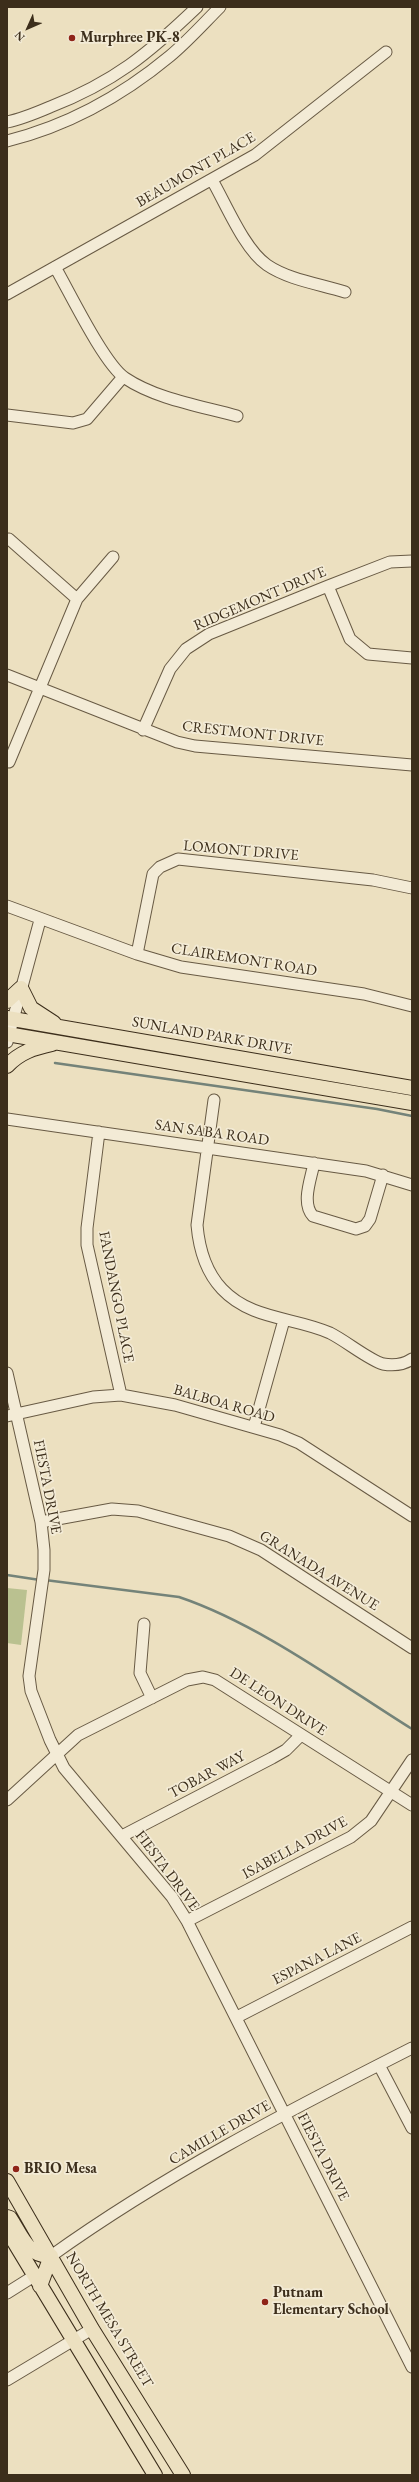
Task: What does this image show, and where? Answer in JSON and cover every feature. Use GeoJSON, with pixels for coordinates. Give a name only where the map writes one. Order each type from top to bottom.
{"type":"FeatureCollection","features":[{"type":"Feature","properties":{"kind":"main road"},"geometry":{"type":"LineString","coordinates":[[7,1001],[21,988],[31,1008],[60,1027]]}},
{"type":"Feature","properties":{"kind":"main road","name":"SUNLAND PARK DRIVE"},"geometry":{"type":"LineString","coordinates":[[10,1018],[412,1088]]}},
{"type":"Feature","properties":{"kind":"main road"},"geometry":{"type":"LineString","coordinates":[[8,1037],[60,1043],[412,1103]]}},
{"type":"Feature","properties":{"kind":"main road"},"geometry":{"type":"LineString","coordinates":[[7,1066],[21,1054],[33,1048],[60,1043]]}},
{"type":"Feature","properties":{"kind":"main road","name":"NORTH MESA STREET"},"geometry":{"type":"LineString","coordinates":[[9,2190],[51,2256],[92,2329],[183,2475]]}},
{"type":"Feature","properties":{"kind":"main road"},"geometry":{"type":"LineString","coordinates":[[7,2217],[10,2218],[31,2251],[40,2256],[51,2256],[37,2281]]}},
{"type":"Feature","properties":{"kind":"main road"},"geometry":{"type":"LineString","coordinates":[[7,2230],[72,2340],[155,2475]]}},
{"type":"Feature","properties":{"kind":"street"},"geometry":{"type":"LineString","coordinates":[[7,122],[75,97],[124,71],[156,46],[197,7]]}},
{"type":"Feature","properties":{"kind":"street"},"geometry":{"type":"LineString","coordinates":[[7,141],[78,115],[124,90],[172,55],[220,7]]}},
{"type":"Feature","properties":{"kind":"street","name":"BEAUMONT PLACE"},"geometry":{"type":"LineString","coordinates":[[7,294],[212,180],[255,154],[386,52]]}},
{"type":"Feature","properties":{"kind":"street"},"geometry":{"type":"LineString","coordinates":[[212,180],[248,242],[266,264],[286,275],[345,292]]}},
{"type":"Feature","properties":{"kind":"street"},"geometry":{"type":"LineString","coordinates":[[55,267],[109,361],[123,377],[146,390],[237,416]]}},
{"type":"Feature","properties":{"kind":"street"},"geometry":{"type":"LineString","coordinates":[[7,415],[73,423],[87,419],[123,377]]}},
{"type":"Feature","properties":{"kind":"street"},"geometry":{"type":"LineString","coordinates":[[9,539],[77,598]]}},
{"type":"Feature","properties":{"kind":"street"},"geometry":{"type":"LineString","coordinates":[[9,762],[77,598],[113,557]]}},
{"type":"Feature","properties":{"kind":"street","name":"RIDGEMONT DRIVE"},"geometry":{"type":"LineString","coordinates":[[143,730],[170,669],[186,649],[209,634],[390,562],[412,561]]}},
{"type":"Feature","properties":{"kind":"street"},"geometry":{"type":"LineString","coordinates":[[328,586],[350,639],[368,654],[412,658]]}},
{"type":"Feature","properties":{"kind":"street","name":"CRESTMONT DRIVE"},"geometry":{"type":"LineString","coordinates":[[7,675],[143,730],[177,742],[195,746],[412,765]]}},
{"type":"Feature","properties":{"kind":"street","name":"LOMONT DRIVE"},"geometry":{"type":"LineString","coordinates":[[137,954],[153,874],[160,866],[178,859],[373,880],[412,888]]}},
{"type":"Feature","properties":{"kind":"street","name":"CLAIREMONT ROAD"},"geometry":{"type":"LineString","coordinates":[[7,906],[40,920],[181,968],[364,994],[412,1006]]}},
{"type":"Feature","properties":{"kind":"street"},"geometry":{"type":"LineString","coordinates":[[8,1037],[10,1018],[21,988],[40,920]]}},
{"type":"Feature","properties":{"kind":"street"},"geometry":{"type":"LineString","coordinates":[[214,1100],[206,1148],[197,1225],[198,1245],[204,1262],[222,1289],[250,1310],[328,1332],[382,1364],[400,1365],[412,1359]]}},
{"type":"Feature","properties":{"kind":"street","name":"SAN SABA ROAD"},"geometry":{"type":"LineString","coordinates":[[7,1119],[314,1163],[383,1176],[412,1185]]}},
{"type":"Feature","properties":{"kind":"street","name":"FANDANGO PLACE"},"geometry":{"type":"LineString","coordinates":[[99,1132],[87,1228],[88,1244],[121,1395]]}},
{"type":"Feature","properties":{"kind":"street"},"geometry":{"type":"LineString","coordinates":[[314,1163],[307,1203],[308,1210],[313,1216],[356,1229],[366,1226],[370,1219],[383,1176]]}},
{"type":"Feature","properties":{"kind":"street"},"geometry":{"type":"LineString","coordinates":[[254,1427],[284,1320]]}},
{"type":"Feature","properties":{"kind":"street","name":"FIESTA DRIVE"},"geometry":{"type":"LineString","coordinates":[[7,1372],[12,1415],[41,1522],[44,1550],[41,1592],[29,1676],[31,1691],[56,1754],[64,1768],[172,1897],[187,1921],[412,2367]]}},
{"type":"Feature","properties":{"kind":"street","name":"BALBOA ROAD"},"geometry":{"type":"LineString","coordinates":[[12,1415],[93,1397],[121,1395],[175,1405],[254,1427],[298,1443],[412,1516]]}},
{"type":"Feature","properties":{"kind":"street","name":"GRANADA AVENUE"},"geometry":{"type":"LineString","coordinates":[[41,1522],[112,1508],[138,1511],[228,1536],[260,1550],[412,1648]]}},
{"type":"Feature","properties":{"kind":"street"},"geometry":{"type":"LineString","coordinates":[[144,1624],[140,1673],[152,1698]]}},
{"type":"Feature","properties":{"kind":"street","name":"DE LEON DRIVE"},"geometry":{"type":"LineString","coordinates":[[7,1800],[78,1735],[187,1680],[203,1678],[215,1680],[412,1805]]}},
{"type":"Feature","properties":{"kind":"street","name":"TOBAR WAY"},"geometry":{"type":"LineString","coordinates":[[122,1836],[272,1758],[286,1750],[301,1735]]}},
{"type":"Feature","properties":{"kind":"street","name":"ISABELLA DRIVE"},"geometry":{"type":"LineString","coordinates":[[187,1921],[351,1837],[371,1821],[412,1760]]}},
{"type":"Feature","properties":{"kind":"street","name":"ESPANA LANE"},"geometry":{"type":"LineString","coordinates":[[236,2017],[412,1927]]}},
{"type":"Feature","properties":{"kind":"street","name":"CAMILLE DRIVE"},"geometry":{"type":"LineString","coordinates":[[51,2256],[225,2146],[284,2113],[412,2048]]}},
{"type":"Feature","properties":{"kind":"street"},"geometry":{"type":"LineString","coordinates":[[379,2065],[412,2128]]}},
{"type":"Feature","properties":{"kind":"street"},"geometry":{"type":"LineString","coordinates":[[7,2293],[37,2281]]}},
{"type":"Feature","properties":{"kind":"street"},"geometry":{"type":"LineString","coordinates":[[7,2380],[92,2329]]}},
{"type":"Feature","properties":{"kind":"green space"},"geometry":{"type":"Polygon","coordinates":[[[7,1588],[27,1590],[21,1645],[7,1643],[7,1588]]]}},
{"type":"Feature","properties":{"kind":"waterway"},"geometry":{"type":"LineString","coordinates":[[55,1063],[377,1109],[412,1116]]}},
{"type":"Feature","properties":{"kind":"waterway"},"geometry":{"type":"LineString","coordinates":[[7,1575],[40,1580]]}},
{"type":"Feature","properties":{"kind":"waterway"},"geometry":{"type":"LineString","coordinates":[[45,1580],[179,1597],[209,1609],[239,1623],[298,1656],[412,1729]]}},
{"type":"Feature","properties":{"kind":"place","name":"Murphree PK-8"},"geometry":{"type":"Point","coordinates":[72,38]}},
{"type":"Feature","properties":{"kind":"place","name":"BRIO Mesa"},"geometry":{"type":"Point","coordinates":[16,2169]}},
{"type":"Feature","properties":{"kind":"place","name":"Putnam Elementary School"},"geometry":{"type":"Point","coordinates":[265,2302]}}]}
